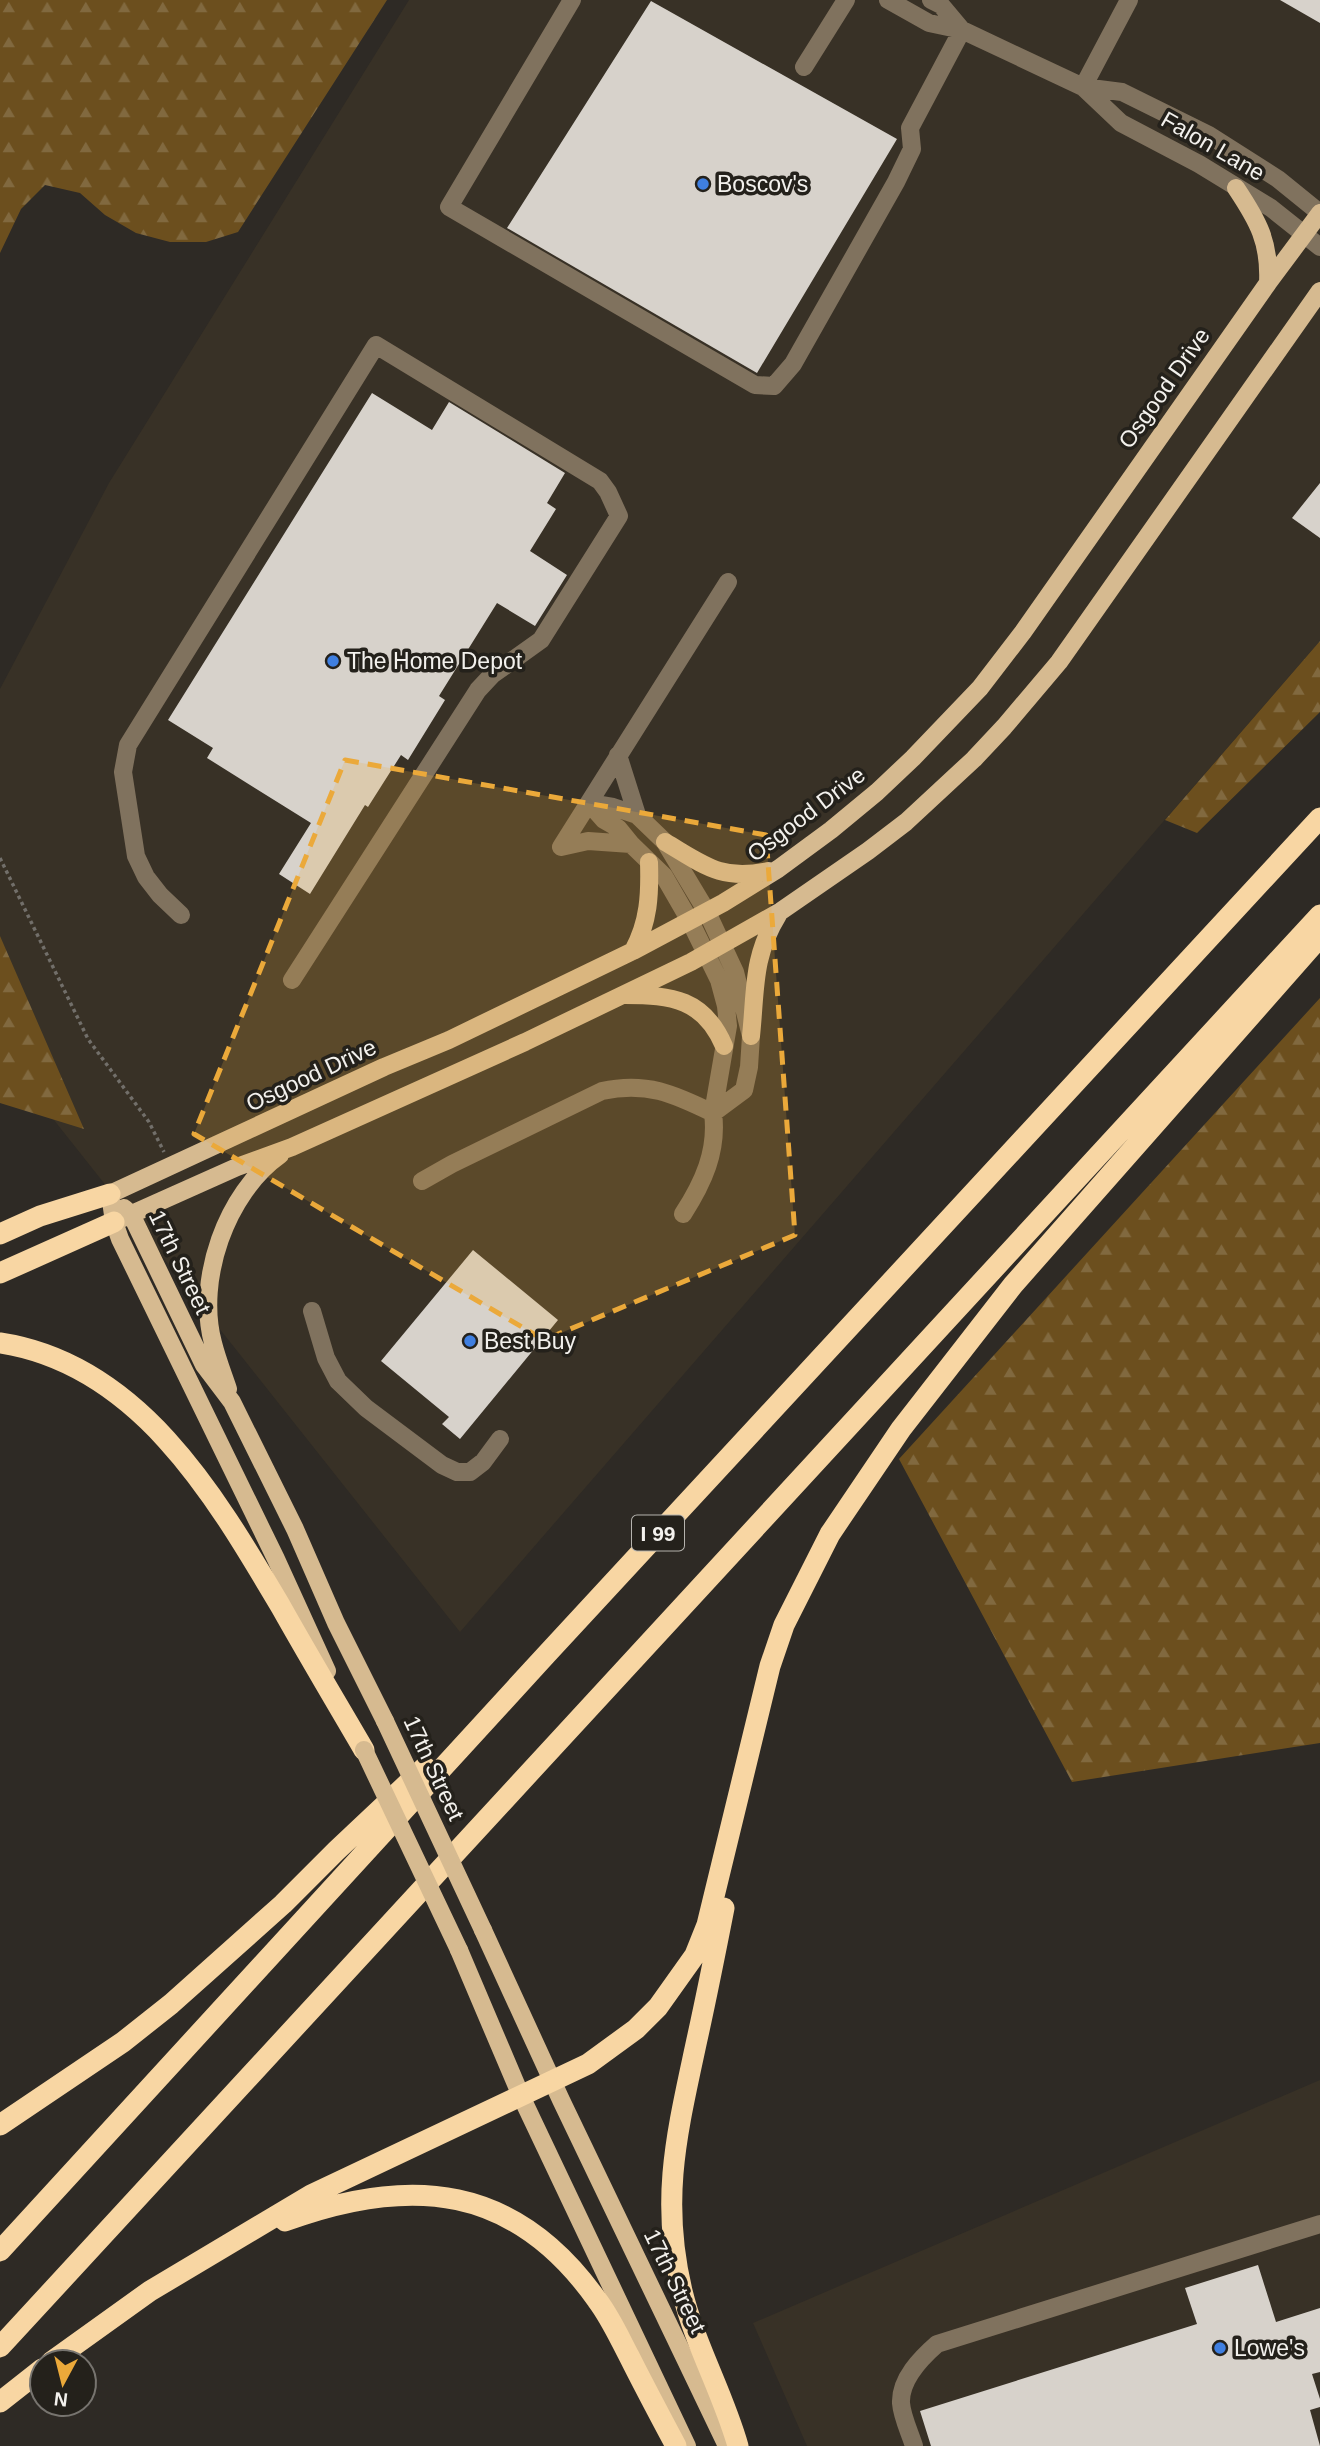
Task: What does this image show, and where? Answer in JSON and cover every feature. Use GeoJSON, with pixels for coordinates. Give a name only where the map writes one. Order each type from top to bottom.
{"type":"FeatureCollection","features":[{"type":"Feature","properties":{"kind":"highway","name":"I 99"},"geometry":{"type":"LineString","coordinates":[[0,2251],[545,1656],[1320,818]]}},
{"type":"Feature","properties":{"kind":"highway"},"geometry":{"type":"LineString","coordinates":[[0,2347],[1320,915]]}},
{"type":"Feature","properties":{"kind":"highway"},"geometry":{"type":"LineString","coordinates":[[71,2348],[150,2291],[311,2195],[588,2064],[636,2029],[658,2007],[695,1955],[710,1914],[770,1666],[784,1625],[830,1534],[901,1429],[1013,1285],[1320,937]]}},
{"type":"Feature","properties":{"kind":"highway"},"geometry":{"type":"LineString","coordinates":[[0,1234],[40,1216],[110,1194]]}},
{"type":"Feature","properties":{"kind":"highway"},"geometry":{"type":"LineString","coordinates":[[0,1273],[123,1218]]}},
{"type":"Feature","properties":{"kind":"highway"},"geometry":{"type":"LineString","coordinates":[[0,1343],[27,1348],[76,1368],[123,1398],[152,1423],[231,1522],[364,1750]]}},
{"type":"Feature","properties":{"kind":"highway"},"geometry":{"type":"LineString","coordinates":[[0,2125],[122,2042],[171,2004],[283,1905],[336,1851],[545,1656]]}},
{"type":"Feature","properties":{"kind":"highway"},"geometry":{"type":"LineString","coordinates":[[738,2446],[729,2413],[705,2364],[682,2293],[676,2262],[670,2193],[679,2119],[710,1980],[749,1749]]}},
{"type":"Feature","properties":{"kind":"highway"},"geometry":{"type":"LineString","coordinates":[[240,2236],[306,2213],[380,2196],[427,2194],[470,2202],[493,2210],[552,2247],[598,2301],[676,2446]]}},
{"type":"Feature","properties":{"kind":"highway"},"geometry":{"type":"LineString","coordinates":[[0,2402],[28,2380]]}},
{"type":"Feature","properties":{"kind":"main road"},"geometry":{"type":"LineString","coordinates":[[1236,188],[1256,219],[1266,245],[1269,261],[1268,283]]}},
{"type":"Feature","properties":{"kind":"main road","name":"Osgood Drive"},"geometry":{"type":"LineString","coordinates":[[110,1194],[384,1067],[449,1040],[633,951],[698,917],[778,869],[831,830],[914,758],[980,688],[1023,632],[1320,213]]}},
{"type":"Feature","properties":{"kind":"main road"},"geometry":{"type":"LineString","coordinates":[[123,1218],[237,1167],[292,1147],[525,1042],[706,954],[781,911],[869,851],[944,788],[1004,727],[1059,662],[1320,291]]}},
{"type":"Feature","properties":{"kind":"main road"},"geometry":{"type":"LineString","coordinates":[[1298,320],[1320,307]]}},
{"type":"Feature","properties":{"kind":"main road"},"geometry":{"type":"LineString","coordinates":[[665,842],[717,871],[747,876],[778,869]]}},
{"type":"Feature","properties":{"kind":"main road"},"geometry":{"type":"LineString","coordinates":[[633,951],[646,919],[650,886],[649,862]]}},
{"type":"Feature","properties":{"kind":"main road"},"geometry":{"type":"LineString","coordinates":[[751,1036],[759,954],[766,935],[781,911]]}},
{"type":"Feature","properties":{"kind":"main road"},"geometry":{"type":"LineString","coordinates":[[622,995],[660,995],[695,1007],[717,1029],[724,1046]]}},
{"type":"Feature","properties":{"kind":"main road"},"geometry":{"type":"LineString","coordinates":[[232,1402],[212,1342],[210,1295],[217,1250],[236,1205],[270,1162],[292,1147]]}},
{"type":"Feature","properties":{"kind":"main road","name":"17th Street"},"geometry":{"type":"LineString","coordinates":[[110,1194],[204,1365],[232,1402],[295,1529],[336,1623],[386,1721],[553,2082],[727,2446]]}},
{"type":"Feature","properties":{"kind":"main road","name":"17th Street"},"geometry":{"type":"LineString","coordinates":[[123,1218],[126,1251],[276,1559],[459,1950],[521,2096],[687,2446]]}},
{"type":"Feature","properties":{"kind":"street"},"geometry":{"type":"LineString","coordinates":[[572,0],[449,206],[755,385],[774,386],[793,364],[912,149],[910,128],[962,30]]}},
{"type":"Feature","properties":{"kind":"street"},"geometry":{"type":"LineString","coordinates":[[804,67],[846,0]]}},
{"type":"Feature","properties":{"kind":"street"},"geometry":{"type":"LineString","coordinates":[[888,0],[929,23],[962,30],[1083,87],[1129,0]]}},
{"type":"Feature","properties":{"kind":"street"},"geometry":{"type":"LineString","coordinates":[[931,0],[941,5],[962,30]]}},
{"type":"Feature","properties":{"kind":"street","name":"Falon Lane"},"geometry":{"type":"LineString","coordinates":[[1083,87],[1121,123],[1199,164],[1271,208],[1306,233],[1320,247]]}},
{"type":"Feature","properties":{"kind":"street","name":"Falon Lane"},"geometry":{"type":"LineString","coordinates":[[1083,87],[1122,92],[1209,135],[1278,179],[1320,213]]}},
{"type":"Feature","properties":{"kind":"street"},"geometry":{"type":"LineString","coordinates":[[181,915],[153,886],[136,856],[124,772],[128,745],[376,345],[600,481],[619,516],[541,640],[492,676],[478,690],[292,981]]}},
{"type":"Feature","properties":{"kind":"street"},"geometry":{"type":"LineString","coordinates":[[631,844],[588,841],[561,847],[728,582]]}},
{"type":"Feature","properties":{"kind":"street"},"geometry":{"type":"LineString","coordinates":[[618,755],[637,815]]}},
{"type":"Feature","properties":{"kind":"street"},"geometry":{"type":"LineString","coordinates":[[589,803],[637,815],[665,842],[698,917],[706,954],[719,980],[726,1006],[727,1026],[713,1113],[716,1133],[711,1157],[698,1191],[682,1214]]}},
{"type":"Feature","properties":{"kind":"street"},"geometry":{"type":"LineString","coordinates":[[589,803],[604,820],[618,828],[664,876],[723,945],[735,972],[751,1036],[749,1068],[744,1090],[713,1113]]}},
{"type":"Feature","properties":{"kind":"street"},"geometry":{"type":"LineString","coordinates":[[422,1181],[601,1091],[612,1088],[642,1087],[666,1092],[713,1113]]}},
{"type":"Feature","properties":{"kind":"street"},"geometry":{"type":"LineString","coordinates":[[312,1311],[326,1358],[338,1381],[366,1408],[442,1465],[457,1472],[470,1472],[483,1462],[500,1439]]}},
{"type":"Feature","properties":{"kind":"street"},"geometry":{"type":"LineString","coordinates":[[914,2446],[901,2403],[903,2393],[921,2358],[937,2343],[1320,2224]]}},
{"type":"Feature","properties":{"kind":"path"},"geometry":{"type":"LineString","coordinates":[[0,858],[88,1039],[149,1122],[172,1167]]}},
{"type":"Feature","properties":{"kind":"highlighted area"},"geometry":{"type":"Polygon","coordinates":[[[345,760],[766,835],[795,1235],[544,1340],[194,1134],[345,760]]]}},
{"type":"Feature","properties":{"kind":"shaded area"},"geometry":{"type":"Polygon","coordinates":[[[409,0],[1320,0],[1320,641],[460,1632],[0,1052],[0,689],[109,483],[409,0]]]}},
{"type":"Feature","properties":{"kind":"shaded area"},"geometry":{"type":"Polygon","coordinates":[[[1320,2080],[1320,2446],[807,2446],[753,2323],[1320,2080]]]}},
{"type":"Feature","properties":{"kind":"green space"},"geometry":{"type":"Polygon","coordinates":[[[0,0],[387,0],[238,232],[206,242],[170,242],[136,233],[105,215],[80,193],[45,185],[21,209],[0,253],[0,0]]]}},
{"type":"Feature","properties":{"kind":"green space"},"geometry":{"type":"Polygon","coordinates":[[[1320,641],[1320,712],[1197,833],[1165,820],[1320,641]]]}},
{"type":"Feature","properties":{"kind":"green space"},"geometry":{"type":"Polygon","coordinates":[[[0,936],[84,1129],[0,1103],[0,936]]]}},
{"type":"Feature","properties":{"kind":"green space"},"geometry":{"type":"Polygon","coordinates":[[[1320,998],[1320,1743],[1072,1782],[899,1459],[1320,998]]]}},
{"type":"Feature","properties":{"kind":"building"},"geometry":{"type":"Polygon","coordinates":[[[1280,0],[1320,0],[1320,23],[1280,0]]]}},
{"type":"Feature","properties":{"kind":"building","name":"Boscov's"},"geometry":{"type":"Polygon","coordinates":[[[651,1],[897,139],[757,373],[507,228],[651,1]]]}},
{"type":"Feature","properties":{"kind":"building","name":"The Home Depot"},"geometry":{"type":"Polygon","coordinates":[[[372,393],[432,430],[449,402],[565,473],[547,503],[556,509],[530,551],[567,575],[535,626],[497,603],[439,696],[445,700],[408,760],[401,755],[368,807],[365,805],[310,894],[279,874],[311,823],[207,758],[213,748],[168,720],[372,393]]]}},
{"type":"Feature","properties":{"kind":"building"},"geometry":{"type":"Polygon","coordinates":[[[1320,483],[1320,538],[1292,518],[1320,483]]]}},
{"type":"Feature","properties":{"kind":"building","name":"Best Buy"},"geometry":{"type":"Polygon","coordinates":[[[473,1250],[558,1320],[460,1439],[442,1424],[449,1417],[381,1361],[473,1250]]]}},
{"type":"Feature","properties":{"kind":"building","name":"Lowe's"},"geometry":{"type":"Polygon","coordinates":[[[1258,2265],[1276,2322],[1320,2308],[1320,2372],[1312,2374],[1320,2407],[1310,2410],[1320,2446],[931,2446],[920,2411],[1197,2324],[1185,2288],[1258,2265]]]}},
{"type":"Feature","properties":{"kind":"place","name":"Boscov's"},"geometry":{"type":"Point","coordinates":[703,184]}},
{"type":"Feature","properties":{"kind":"place","name":"The Home Depot"},"geometry":{"type":"Point","coordinates":[333,661]}},
{"type":"Feature","properties":{"kind":"place","name":"Best Buy"},"geometry":{"type":"Point","coordinates":[470,1341]}},
{"type":"Feature","properties":{"kind":"place","name":"Lowe's"},"geometry":{"type":"Point","coordinates":[1220,2348]}}]}
